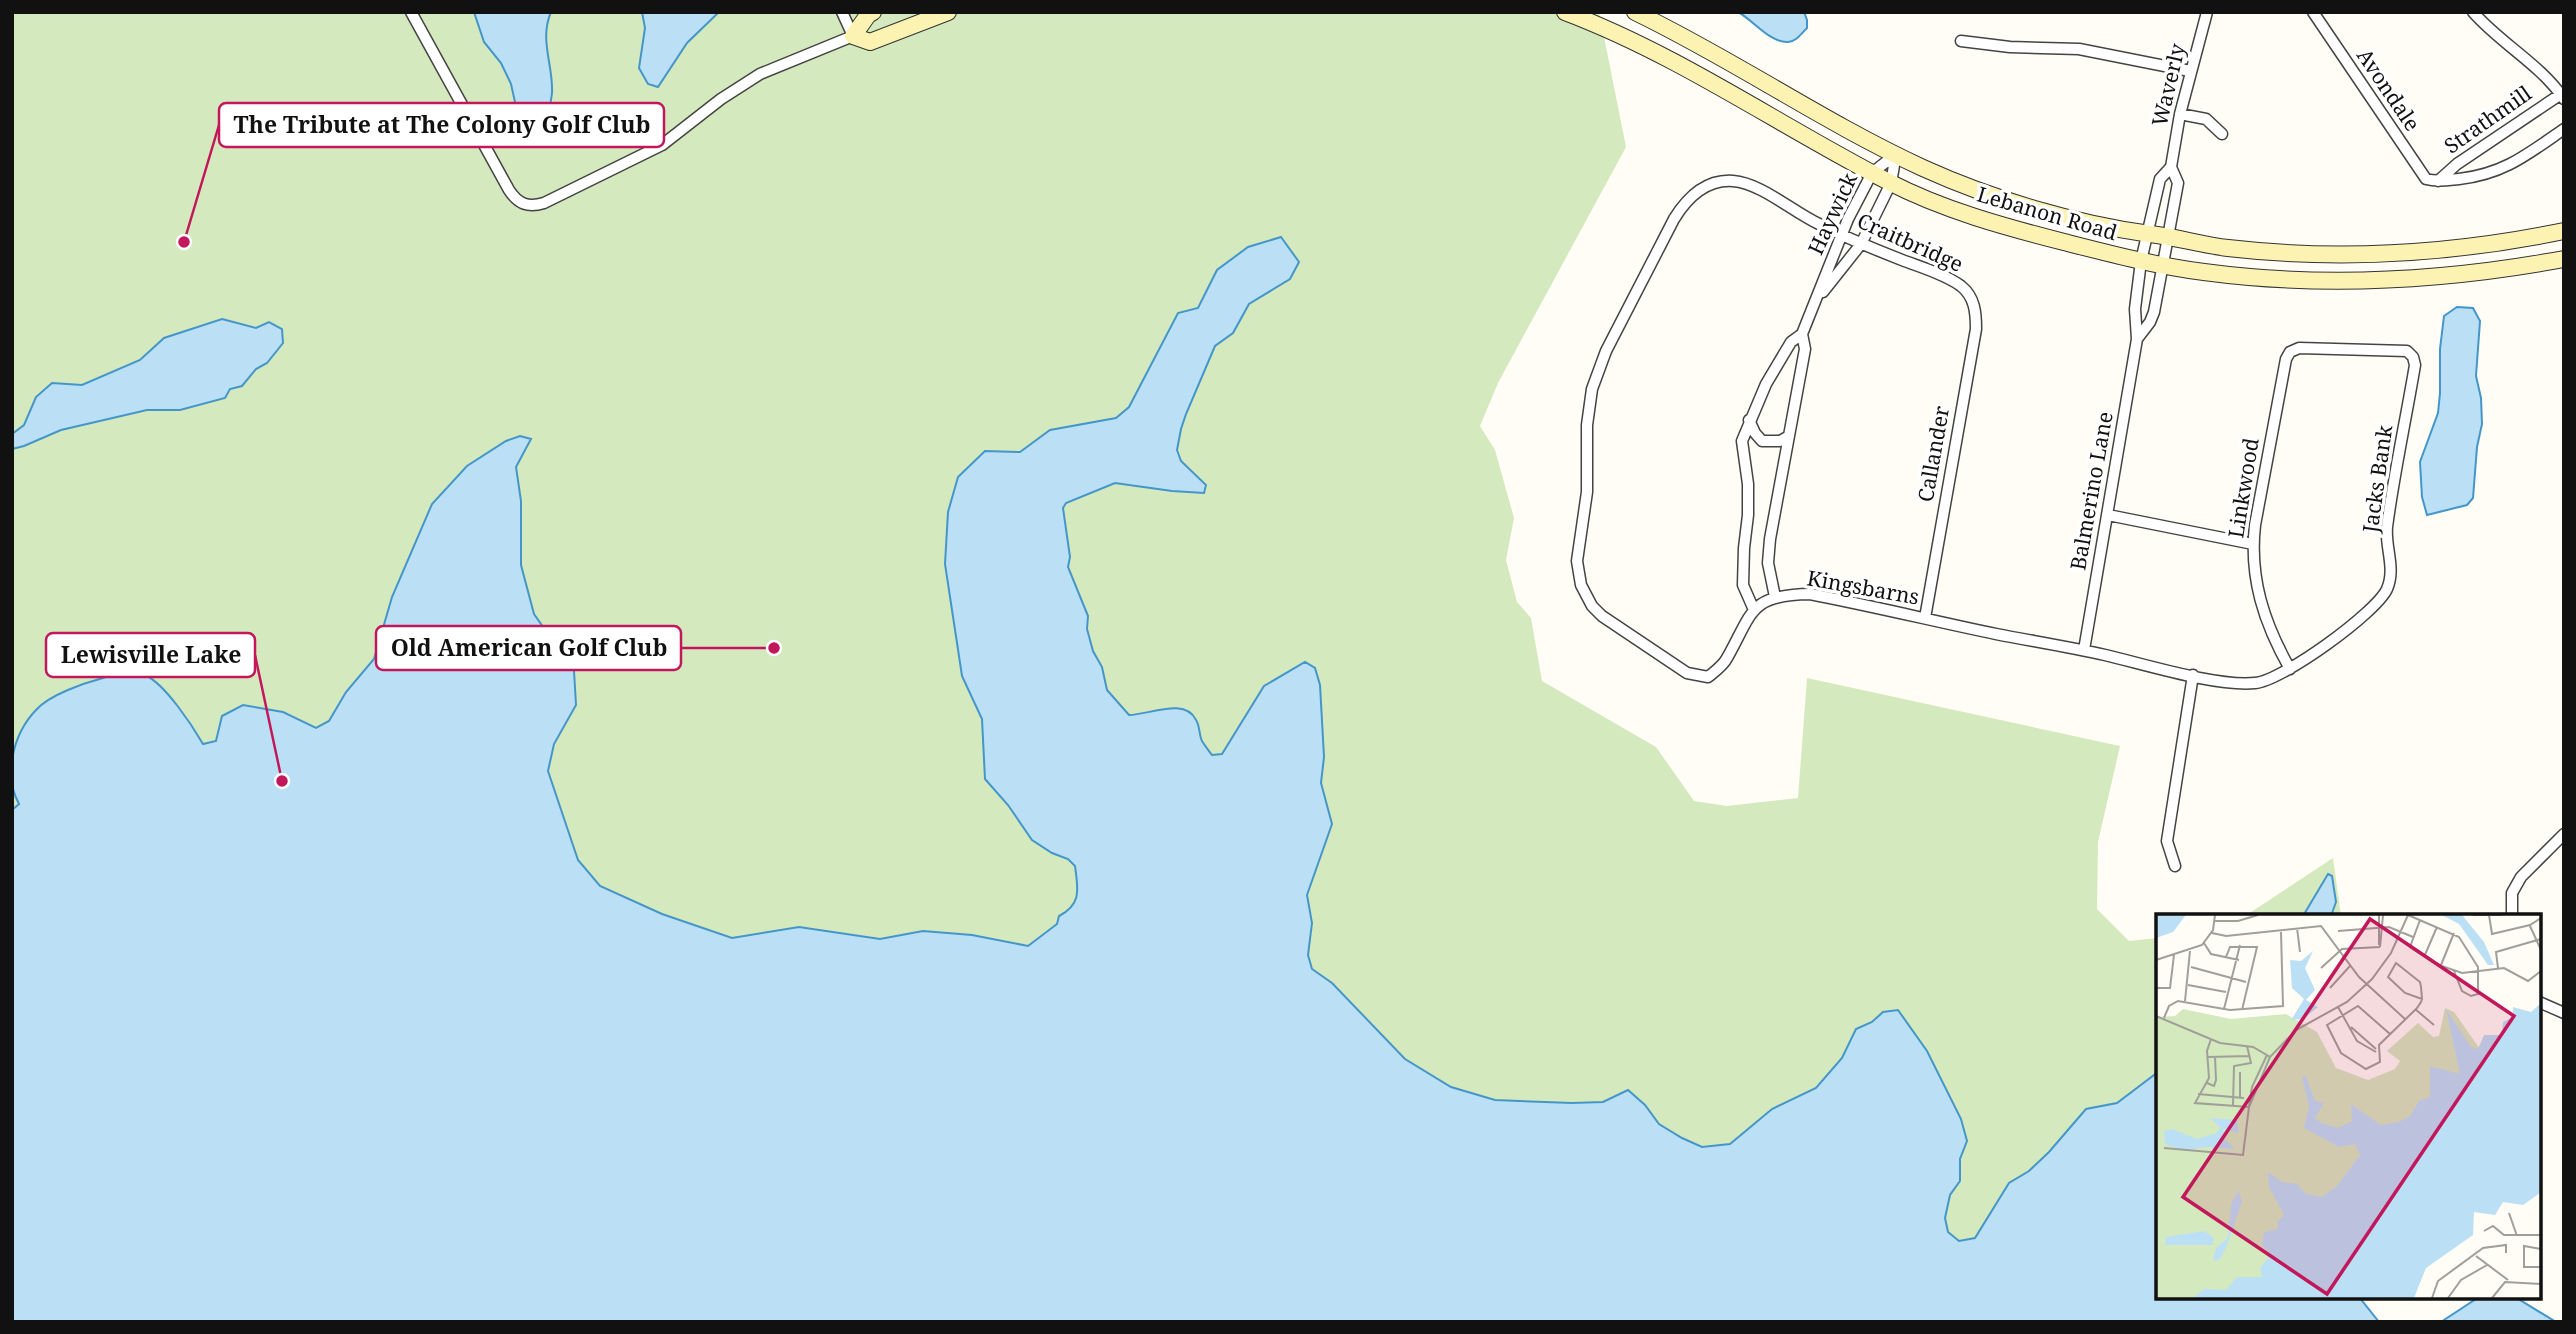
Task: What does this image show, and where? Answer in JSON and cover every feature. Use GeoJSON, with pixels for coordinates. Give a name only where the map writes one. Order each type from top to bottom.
{"type":"FeatureCollection","features":[{"type":"Feature","properties":{"kind":"main road"},"geometry":{"type":"LineString","coordinates":[[873,12],[853,36],[870,42],[948,12]]}},
{"type":"Feature","properties":{"kind":"main road","name":"Lebanon Road"},"geometry":{"type":"LineString","coordinates":[[1565,12],[1656,52],[1810,141],[1891,183],[1999,225],[2141,261],[2202,272],[2262,278],[2383,281],[2446,277],[2564,259]]}},
{"type":"Feature","properties":{"kind":"main road","name":"Lebanon Road"},"geometry":{"type":"LineString","coordinates":[[1635,12],[1683,35],[1814,111],[1923,168],[2023,205],[2115,228],[2226,248],[2366,256],[2442,251],[2564,231]]}},
{"type":"Feature","properties":{"kind":"street"},"geometry":{"type":"LineString","coordinates":[[411,12],[509,190],[517,201],[530,206],[544,203],[656,148],[733,90],[766,71],[853,36],[842,12]]}},
{"type":"Feature","properties":{"kind":"street","name":"Waverly"},"geometry":{"type":"LineString","coordinates":[[2170,237],[2178,183],[2171,167],[2180,114],[2207,12]]}},
{"type":"Feature","properties":{"kind":"street","name":"Avondale"},"geometry":{"type":"LineString","coordinates":[[2313,12],[2424,177],[2437,182]]}},
{"type":"Feature","properties":{"kind":"street"},"geometry":{"type":"LineString","coordinates":[[2473,12],[2507,46],[2547,76],[2563,95]]}},
{"type":"Feature","properties":{"kind":"street"},"geometry":{"type":"LineString","coordinates":[[1961,41],[2010,47],[2092,51],[2190,71]]}},
{"type":"Feature","properties":{"kind":"street","name":"Strathmill"},"geometry":{"type":"LineString","coordinates":[[2437,182],[2456,164],[2563,95]]}},
{"type":"Feature","properties":{"kind":"street"},"geometry":{"type":"LineString","coordinates":[[2180,114],[2206,119],[2222,134]]}},
{"type":"Feature","properties":{"kind":"street"},"geometry":{"type":"LineString","coordinates":[[2437,182],[2482,176],[2511,166],[2564,129]]}},
{"type":"Feature","properties":{"kind":"street","name":"Haywick"},"geometry":{"type":"LineString","coordinates":[[1754,610],[1743,585],[1744,548],[1748,530],[1748,484],[1742,441],[1766,384],[1791,342],[1802,334],[1841,233],[1872,173],[1896,154]]}},
{"type":"Feature","properties":{"kind":"street","name":"Haywick"},"geometry":{"type":"LineString","coordinates":[[1815,303],[1861,244],[1891,183],[1896,154]]}},
{"type":"Feature","properties":{"kind":"street","name":"Waverly"},"geometry":{"type":"LineString","coordinates":[[2150,233],[2160,178],[2171,167]]}},
{"type":"Feature","properties":{"kind":"street","name":"Craitbridge"},"geometry":{"type":"LineString","coordinates":[[1716,182],[1735,181],[1754,188],[1819,225],[1960,285],[1971,297]]}},
{"type":"Feature","properties":{"kind":"street","name":"Kingsbarns"},"geometry":{"type":"LineString","coordinates":[[1716,182],[1697,191],[1685,202],[1674,219],[1601,364],[1592,389],[1587,425],[1587,492],[1577,561],[1581,585],[1592,606],[1602,616],[1687,673],[1708,677],[1727,660],[1743,624],[1754,610],[1775,597],[1810,594],[2193,675],[2255,683],[2274,678],[2290,669],[2375,606]]}},
{"type":"Feature","properties":{"kind":"street"},"geometry":{"type":"LineString","coordinates":[[1853,210],[1873,220]]}},
{"type":"Feature","properties":{"kind":"street","name":"Balmerino Lane"},"geometry":{"type":"LineString","coordinates":[[2084,650],[2137,339],[2135,309],[2141,261],[2150,233]]}},
{"type":"Feature","properties":{"kind":"street","name":"Balmerino Lane"},"geometry":{"type":"LineString","coordinates":[[2137,339],[2150,322],[2170,237]]}},
{"type":"Feature","properties":{"kind":"street","name":"Callander"},"geometry":{"type":"LineString","coordinates":[[1925,618],[1976,329],[1976,313],[1971,297]]}},
{"type":"Feature","properties":{"kind":"street","name":"Haywick"},"geometry":{"type":"LineString","coordinates":[[1775,597],[1768,563],[1771,532],[1805,349],[1802,334]]}},
{"type":"Feature","properties":{"kind":"street","name":"Jacks Bank"},"geometry":{"type":"LineString","coordinates":[[2292,351],[2299,348],[2403,351],[2412,355],[2415,365],[2387,526],[2391,575],[2386,591],[2375,606]]}},
{"type":"Feature","properties":{"kind":"street","name":"Linkwood"},"geometry":{"type":"LineString","coordinates":[[2290,669],[2259,601],[2253,544],[2285,363],[2292,351]]}},
{"type":"Feature","properties":{"kind":"street"},"geometry":{"type":"LineString","coordinates":[[1749,421],[1762,441],[1780,441],[1789,436]]}},
{"type":"Feature","properties":{"kind":"street"},"geometry":{"type":"LineString","coordinates":[[2108,515],[2253,544]]}},
{"type":"Feature","properties":{"kind":"street"},"geometry":{"type":"LineString","coordinates":[[1748,530],[1771,532]]}},
{"type":"Feature","properties":{"kind":"street"},"geometry":{"type":"LineString","coordinates":[[2175,866],[2167,841],[2193,675]]}},
{"type":"Feature","properties":{"kind":"street"},"geometry":{"type":"LineString","coordinates":[[2512,914],[2512,893],[2521,877],[2564,834]]}},
{"type":"Feature","properties":{"kind":"street"},"geometry":{"type":"LineString","coordinates":[[2541,1003],[2564,1013]]}},
{"type":"Feature","properties":{"kind":"green space"},"geometry":{"type":"Polygon","coordinates":[[[12,12],[1599,12],[1626,147],[1498,383],[1480,426],[1495,450],[1514,518],[1506,560],[1517,602],[1531,618],[1542,681],[1656,747],[1694,801],[1727,806],[1798,798],[1807,678],[2120,746],[2098,842],[2097,909],[2129,941],[2156,938],[2156,1299],[2161,1299],[2193,1322],[12,1086],[12,12]]]}},
{"type":"Feature","properties":{"kind":"green space"},"geometry":{"type":"Polygon","coordinates":[[[2333,858],[2341,914],[2248,914],[2333,858]]]}},
{"type":"Feature","properties":{"kind":"water"},"geometry":{"type":"Polygon","coordinates":[[[474,12],[551,12],[546,41],[552,97],[548,112],[539,126],[529,128],[519,120],[511,84],[501,63],[484,42],[474,12]]]}},
{"type":"Feature","properties":{"kind":"water"},"geometry":{"type":"Polygon","coordinates":[[[642,12],[719,12],[687,43],[658,87],[648,84],[639,68],[645,28],[642,12]]]}},
{"type":"Feature","properties":{"kind":"water"},"geometry":{"type":"Polygon","coordinates":[[[1738,12],[1804,12],[1807,28],[1794,41],[1781,41],[1768,35],[1738,12]]]}},
{"type":"Feature","properties":{"kind":"water"},"geometry":{"type":"Polygon","coordinates":[[[1281,237],[1299,262],[1290,279],[1249,304],[1233,333],[1215,346],[1186,414],[1177,450],[1181,461],[1206,485],[1204,493],[1115,483],[1066,503],[1063,508],[1070,557],[1068,567],[1088,616],[1087,629],[1093,651],[1102,667],[1107,690],[1129,715],[1175,708],[1191,713],[1198,725],[1202,741],[1212,755],[1222,754],[1264,686],[1305,662],[1315,668],[1320,685],[1324,757],[1321,783],[1332,824],[1307,895],[1312,923],[1308,955],[1312,969],[1332,983],[1405,1059],[1451,1087],[1495,1100],[1603,1102],[1628,1090],[1645,1105],[1659,1124],[1702,1147],[1730,1144],[1772,1109],[1816,1088],[1842,1058],[1856,1029],[1872,1022],[1883,1012],[1898,1010],[1927,1051],[1961,1119],[1967,1141],[1960,1159],[1960,1181],[1950,1195],[1945,1218],[1948,1232],[1959,1241],[1975,1238],[2009,1183],[2029,1171],[2049,1152],[2086,1109],[2117,1103],[2156,1074],[2156,1299],[2361,1299],[2379,1322],[12,1322],[12,810],[19,804],[14,793],[11,768],[21,731],[36,710],[58,695],[86,683],[119,673],[134,672],[145,675],[161,687],[185,716],[203,744],[216,741],[222,716],[243,705],[283,712],[316,728],[329,721],[346,692],[374,659],[392,597],[432,504],[467,466],[506,441],[520,436],[531,439],[516,467],[521,501],[521,565],[534,614],[574,671],[576,705],[554,744],[548,771],[578,860],[600,886],[662,914],[732,938],[799,927],[880,939],[923,931],[972,935],[1028,946],[1057,924],[1059,916],[1075,901],[1075,866],[1068,859],[1052,853],[1032,840],[1008,805],[985,779],[982,719],[962,676],[945,564],[948,512],[958,477],[985,451],[1020,452],[1050,430],[1116,418],[1129,407],[1178,313],[1198,308],[1217,270],[1248,247],[1281,237]]]}},
{"type":"Feature","properties":{"kind":"water"},"geometry":{"type":"Polygon","coordinates":[[[2457,307],[2473,308],[2480,321],[2476,376],[2481,398],[2482,424],[2477,447],[2473,498],[2467,505],[2427,515],[2422,497],[2420,462],[2438,413],[2444,316],[2457,307]]]}},
{"type":"Feature","properties":{"kind":"water"},"geometry":{"type":"Polygon","coordinates":[[[222,319],[256,328],[269,322],[282,329],[283,343],[267,363],[256,369],[242,386],[230,389],[225,398],[180,410],[147,410],[61,430],[12,449],[12,434],[24,425],[36,397],[52,383],[82,385],[140,360],[164,338],[222,319]]]}},
{"type":"Feature","properties":{"kind":"water"},"geometry":{"type":"Polygon","coordinates":[[[2328,874],[2332,876],[2336,902],[2332,914],[2304,914],[2328,874]]]}},
{"type":"Feature","properties":{"kind":"water"},"geometry":{"type":"Polygon","coordinates":[[[2476,1299],[2518,1299],[2556,1322],[2441,1322],[2476,1299]]]}},
{"type":"Feature","properties":{"kind":"place","name":"The Tribute at The Colony Golf Club"},"geometry":{"type":"Point","coordinates":[184,242]}},
{"type":"Feature","properties":{"kind":"place","name":"Old American Golf Club"},"geometry":{"type":"Point","coordinates":[774,648]}},
{"type":"Feature","properties":{"kind":"place","name":"Lewisville Lake"},"geometry":{"type":"Point","coordinates":[282,781]}}]}
